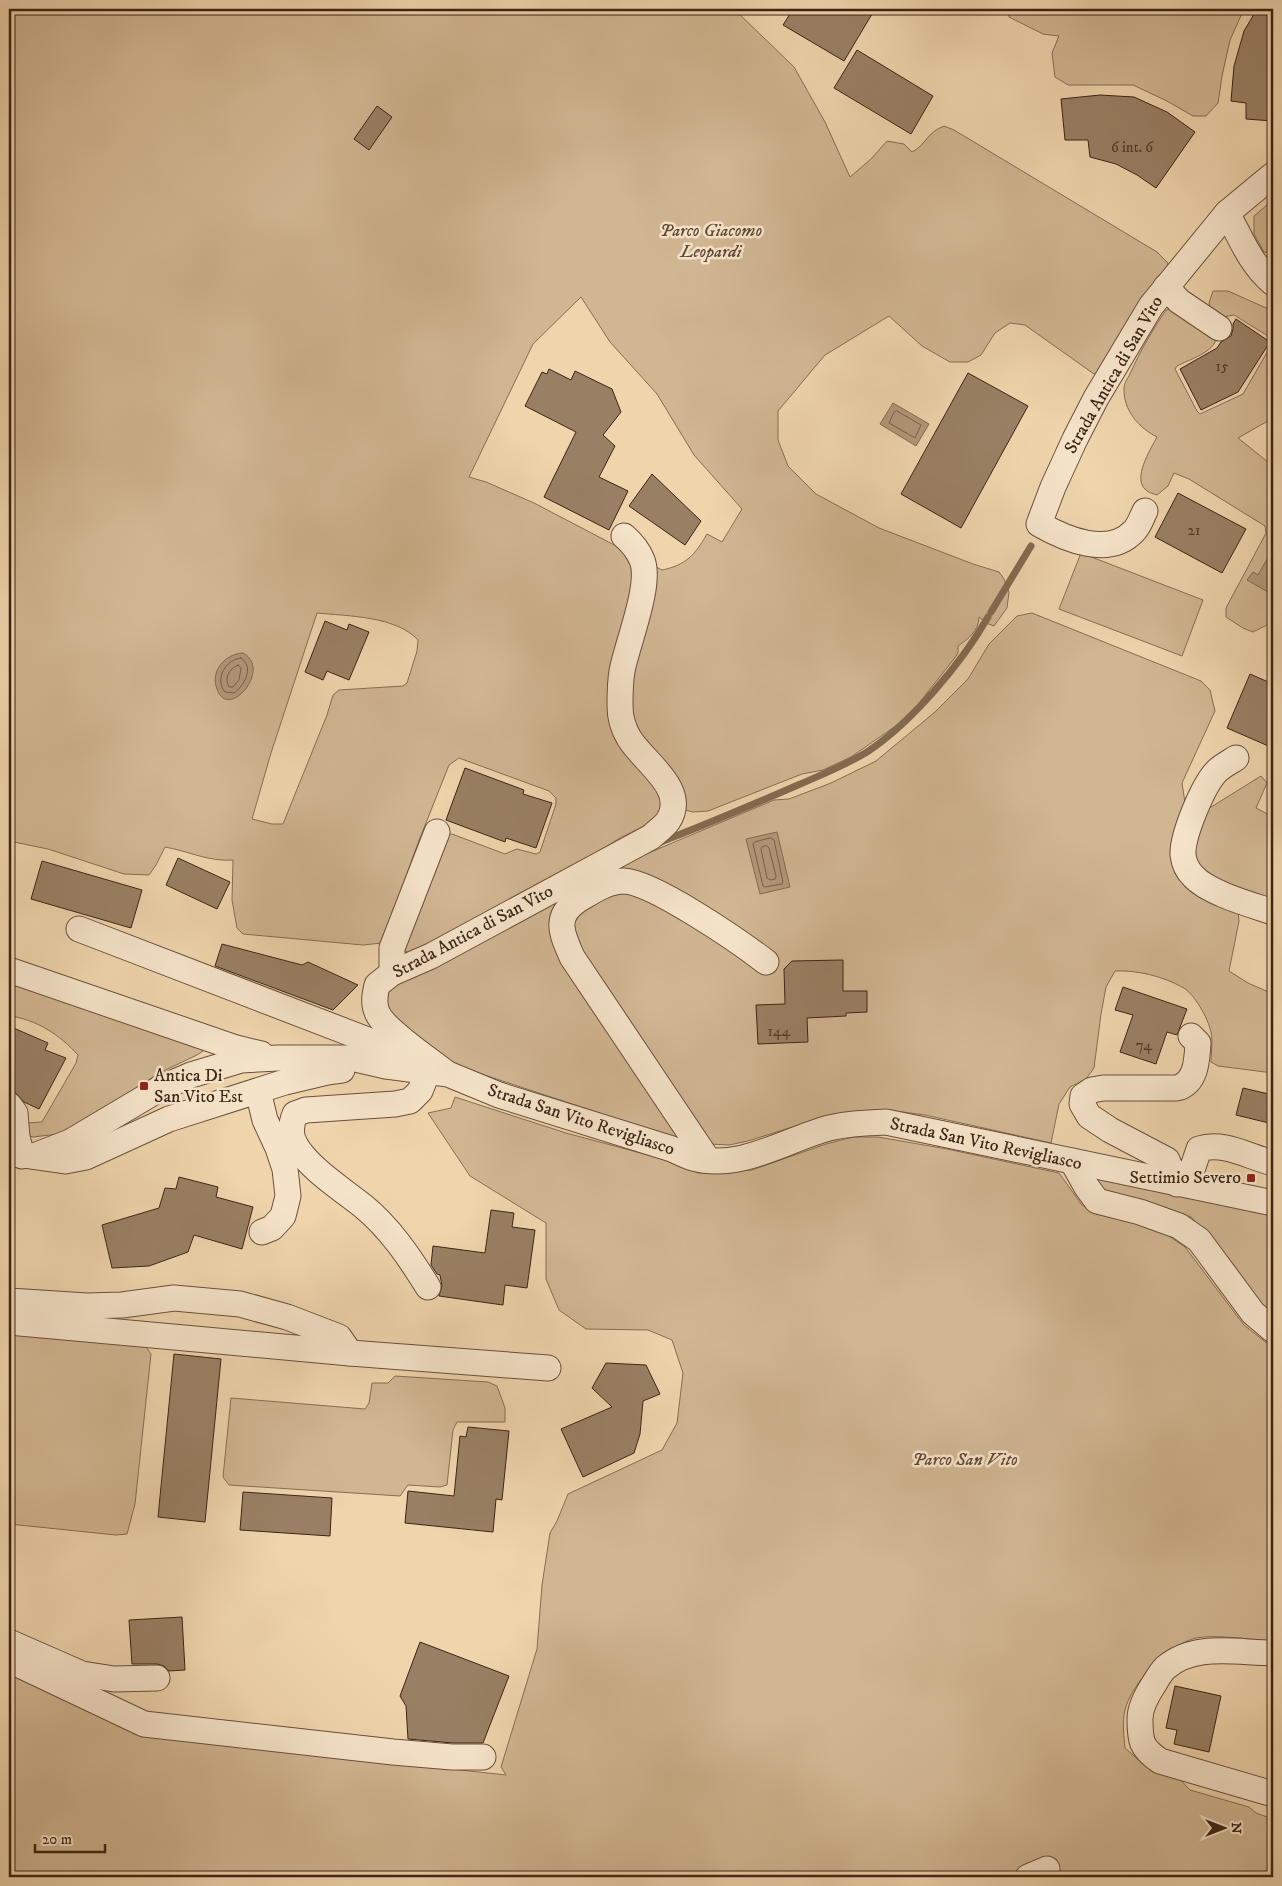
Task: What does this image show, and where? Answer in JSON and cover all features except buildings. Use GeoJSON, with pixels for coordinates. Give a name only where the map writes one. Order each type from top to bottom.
{"type":"FeatureCollection","features":[{"type":"Feature","properties":{"kind":"street","name":"Strada Antica di San Vito"},"geometry":{"type":"LineString","coordinates":[[1145,511],[1134,531],[1117,542],[1101,545],[1078,541],[1054,533],[1039,524],[1053,487],[1096,398],[1151,306],[1228,213],[1273,175]]}},
{"type":"Feature","properties":{"kind":"street"},"geometry":{"type":"LineString","coordinates":[[1228,213],[1247,253],[1273,282]]}},
{"type":"Feature","properties":{"kind":"street"},"geometry":{"type":"LineString","coordinates":[[1166,286],[1179,301],[1219,328]]}},
{"type":"Feature","properties":{"kind":"street","name":"Strada Antica di San Vito"},"geometry":{"type":"LineString","coordinates":[[438,1073],[386,1025],[377,1013],[374,1000],[377,985],[392,974],[431,956],[651,837],[668,822],[673,809],[671,790],[628,737],[620,718],[622,671],[644,591],[643,561],[632,543],[624,536]]}},
{"type":"Feature","properties":{"kind":"street"},"geometry":{"type":"LineString","coordinates":[[1236,758],[1217,771],[1203,790],[1195,808],[1183,854],[1186,865],[1193,876],[1202,884],[1246,903],[1273,912]]}},
{"type":"Feature","properties":{"kind":"street"},"geometry":{"type":"LineString","coordinates":[[392,974],[392,948],[436,832]]}},
{"type":"Feature","properties":{"kind":"street"},"geometry":{"type":"LineString","coordinates":[[708,1160],[572,957],[561,924],[564,913],[573,904],[602,887],[624,881],[661,894],[766,962]]}},
{"type":"Feature","properties":{"kind":"street"},"geometry":{"type":"LineString","coordinates":[[79,928],[404,1053],[438,1073],[410,1101],[395,1104],[306,1110],[295,1114],[290,1126],[294,1143],[308,1160],[338,1188],[364,1206],[382,1225],[400,1245],[428,1287]]}},
{"type":"Feature","properties":{"kind":"street"},"geometry":{"type":"LineString","coordinates":[[9,970],[236,1048],[278,1058]]}},
{"type":"Feature","properties":{"kind":"street"},"geometry":{"type":"LineString","coordinates":[[1191,1036],[1198,1044],[1197,1058],[1190,1081],[1184,1086],[1176,1088],[1103,1088],[1092,1090],[1083,1096],[1082,1104],[1089,1116],[1110,1130],[1167,1160],[1177,1184],[1193,1167],[1199,1149],[1206,1147],[1218,1146],[1273,1163]]}},
{"type":"Feature","properties":{"kind":"street","name":"Strada San Vito Revigliasco"},"geometry":{"type":"LineString","coordinates":[[22,1155],[70,1142],[161,1088],[191,1075],[241,1060],[351,1058],[386,1066],[438,1073],[499,1095],[672,1149],[693,1158],[721,1161],[742,1159],[830,1128],[856,1123],[886,1122],[1273,1203]]}},
{"type":"Feature","properties":{"kind":"street","name":"Strada San Vito Revigliasco"},"geometry":{"type":"LineString","coordinates":[[22,1155],[65,1161],[86,1157],[169,1119],[285,1082],[327,1072],[386,1066]]}},
{"type":"Feature","properties":{"kind":"street"},"geometry":{"type":"LineString","coordinates":[[258,1091],[265,1120],[285,1169],[288,1196],[283,1216],[272,1228],[262,1232]]}},
{"type":"Feature","properties":{"kind":"street"},"geometry":{"type":"LineString","coordinates":[[9,1105],[15,1113],[17,1138],[22,1155]]}},
{"type":"Feature","properties":{"kind":"street"},"geometry":{"type":"LineString","coordinates":[[1072,1162],[1097,1201],[1140,1212],[1179,1226],[1199,1240],[1253,1313],[1273,1330]]}},
{"type":"Feature","properties":{"kind":"street"},"geometry":{"type":"LineString","coordinates":[[9,1301],[87,1306],[122,1305],[174,1298],[240,1304],[287,1317],[339,1337],[350,1353]]}},
{"type":"Feature","properties":{"kind":"street"},"geometry":{"type":"LineString","coordinates":[[9,1322],[350,1353],[548,1368]]}},
{"type":"Feature","properties":{"kind":"street"},"geometry":{"type":"LineString","coordinates":[[9,1642],[82,1674],[114,1679],[157,1678]]}},
{"type":"Feature","properties":{"kind":"street"},"geometry":{"type":"LineString","coordinates":[[1273,1653],[1226,1650],[1195,1654],[1177,1660],[1164,1669],[1150,1689],[1140,1715],[1140,1740],[1148,1753],[1160,1761],[1273,1794]]}},
{"type":"Feature","properties":{"kind":"street"},"geometry":{"type":"LineString","coordinates":[[9,1660],[144,1724],[393,1752],[452,1757],[483,1757]]}},
{"type":"Feature","properties":{"kind":"street"},"geometry":{"type":"LineString","coordinates":[[1191,1770],[1198,1782],[1203,1786],[1248,1797],[1273,1813]]}},
{"type":"Feature","properties":{"kind":"green space","name":"Parco Giacomo Leopardi"},"geometry":{"type":"Polygon","coordinates":[[[9,9],[734,9],[794,67],[825,122],[850,177],[871,159],[887,141],[904,144],[912,152],[921,146],[930,135],[944,126],[954,130],[1157,252],[1168,263],[1167,274],[1105,372],[1094,374],[1025,325],[1010,323],[995,333],[981,355],[968,362],[950,362],[922,346],[889,316],[825,355],[778,411],[778,440],[788,466],[816,494],[879,528],[999,572],[1009,592],[1007,608],[994,626],[986,623],[979,617],[975,630],[958,646],[958,653],[954,659],[915,708],[897,725],[851,757],[823,770],[802,774],[708,811],[693,812],[685,810],[658,819],[620,838],[554,879],[414,955],[405,951],[405,935],[446,834],[452,834],[505,854],[517,849],[536,854],[540,852],[556,804],[556,798],[549,791],[459,758],[449,765],[418,843],[382,943],[363,945],[243,934],[237,928],[232,900],[233,860],[207,858],[165,847],[149,875],[124,874],[48,849],[9,841],[9,9]],[[581,297],[533,344],[469,477],[486,482],[534,503],[662,570],[670,568],[689,558],[707,534],[722,542],[742,509],[694,455],[657,394],[610,342],[581,297]],[[317,613],[271,753],[252,819],[272,824],[283,824],[327,715],[333,695],[339,690],[403,686],[407,683],[417,651],[418,640],[409,632],[397,626],[371,619],[317,613]]]}},
{"type":"Feature","properties":{"kind":"green space"},"geometry":{"type":"Polygon","coordinates":[[[1008,9],[1244,9],[1230,40],[1218,103],[1206,116],[1193,116],[1133,85],[1068,85],[1055,77],[1052,53],[1059,36],[1043,34],[1009,17],[1008,9]]]}},
{"type":"Feature","properties":{"kind":"green space"},"geometry":{"type":"Polygon","coordinates":[[[1273,200],[1273,254],[1264,252],[1254,234],[1254,216],[1273,200]]]}},
{"type":"Feature","properties":{"kind":"green space"},"geometry":{"type":"Polygon","coordinates":[[[1213,291],[1228,291],[1273,311],[1273,339],[1234,315],[1223,317],[1212,312],[1209,303],[1213,291]]]}},
{"type":"Feature","properties":{"kind":"green space"},"geometry":{"type":"Polygon","coordinates":[[[1177,309],[1216,338],[1211,347],[1206,351],[1177,366],[1175,369],[1200,414],[1243,394],[1273,342],[1273,418],[1238,438],[1273,466],[1273,622],[1253,632],[1226,617],[1226,608],[1266,533],[1265,526],[1189,479],[1174,473],[1168,486],[1157,495],[1147,491],[1142,485],[1141,472],[1157,437],[1144,429],[1129,411],[1124,396],[1124,386],[1142,349],[1166,310],[1177,309]]]}},
{"type":"Feature","properties":{"kind":"green space"},"geometry":{"type":"Polygon","coordinates":[[[1081,553],[1203,600],[1182,656],[1059,609],[1081,553]]]}},
{"type":"Feature","properties":{"kind":"green space"},"geometry":{"type":"Polygon","coordinates":[[[1032,613],[1201,681],[1210,690],[1215,711],[1182,783],[1186,809],[1175,843],[1238,911],[1239,921],[1229,971],[1248,983],[1273,994],[1273,1073],[1218,1066],[1211,1062],[1212,1039],[1209,1026],[1200,1006],[1187,990],[1149,974],[1115,971],[1106,987],[1094,1068],[1086,1079],[1070,1087],[1059,1104],[1051,1143],[925,1115],[888,1110],[834,1114],[748,1141],[729,1145],[690,1143],[433,1058],[390,1013],[386,999],[390,989],[401,981],[613,868],[774,800],[789,799],[831,783],[876,761],[935,712],[968,679],[989,644],[1017,616],[1032,613]]]}},
{"type":"Feature","properties":{"kind":"green space"},"geometry":{"type":"Polygon","coordinates":[[[1261,776],[1267,783],[1256,808],[1273,817],[1273,903],[1205,879],[1191,849],[1203,812],[1261,776]]]}},
{"type":"Feature","properties":{"kind":"green space"},"geometry":{"type":"Polygon","coordinates":[[[9,977],[204,1048],[203,1051],[157,1074],[76,1132],[33,1137],[26,1135],[27,1123],[42,1122],[76,1063],[78,1055],[47,1029],[38,1024],[9,1016],[9,977]]]}},
{"type":"Feature","properties":{"kind":"green space","name":"Parco San Vito"},"geometry":{"type":"Polygon","coordinates":[[[455,1097],[566,1133],[663,1159],[699,1173],[752,1170],[826,1144],[853,1137],[878,1137],[947,1149],[1059,1173],[1082,1205],[1096,1214],[1138,1223],[1166,1234],[1185,1247],[1244,1325],[1273,1348],[1273,1641],[1204,1637],[1185,1642],[1174,1648],[1163,1656],[1143,1677],[1129,1699],[1124,1719],[1125,1748],[1141,1762],[1171,1770],[1190,1790],[1249,1807],[1256,1813],[1267,1817],[1273,1814],[1273,1877],[1214,1877],[1195,1874],[1192,1877],[9,1877],[9,1668],[149,1736],[506,1775],[501,1767],[537,1649],[542,1585],[550,1533],[568,1494],[662,1450],[677,1423],[683,1373],[672,1340],[648,1330],[586,1329],[559,1310],[546,1279],[546,1223],[470,1176],[428,1113],[451,1108],[455,1097]]]}},
{"type":"Feature","properties":{"kind":"green space"},"geometry":{"type":"Polygon","coordinates":[[[1098,1179],[1273,1214],[1273,1316],[1261,1305],[1210,1238],[1191,1217],[1164,1207],[1105,1195],[1094,1185],[1098,1179]]]}},
{"type":"Feature","properties":{"kind":"green space"},"geometry":{"type":"Polygon","coordinates":[[[9,1328],[143,1343],[151,1354],[135,1504],[127,1534],[116,1535],[9,1524],[9,1328]]]}},
{"type":"Feature","properties":{"kind":"green space"},"geometry":{"type":"Polygon","coordinates":[[[395,1376],[488,1382],[497,1386],[505,1408],[505,1422],[457,1422],[453,1430],[447,1485],[440,1487],[408,1485],[400,1496],[229,1485],[223,1477],[231,1398],[365,1409],[369,1403],[372,1383],[388,1383],[395,1376]]]}},
{"type":"Feature","properties":{"kind":"water"},"geometry":{"type":"Polygon","coordinates":[[[893,403],[929,424],[916,446],[880,424],[893,403]]]}},
{"type":"Feature","properties":{"kind":"water"},"geometry":{"type":"Polygon","coordinates":[[[1270,554],[1273,556],[1273,582],[1268,592],[1247,580],[1253,572],[1258,575],[1270,554]]]}},
{"type":"Feature","properties":{"kind":"water"},"geometry":{"type":"Polygon","coordinates":[[[243,653],[251,660],[253,670],[251,680],[238,696],[230,700],[223,698],[215,682],[217,670],[225,660],[236,654],[243,653]]]}},
{"type":"Feature","properties":{"kind":"water"},"geometry":{"type":"Polygon","coordinates":[[[777,832],[790,887],[760,894],[746,839],[777,832]]]}},
{"type":"Feature","properties":{"kind":"waterway"},"geometry":{"type":"LineString","coordinates":[[991,612],[1031,546]]}},
{"type":"Feature","properties":{"kind":"waterway"},"geometry":{"type":"LineString","coordinates":[[658,843],[824,774],[867,752],[884,740],[918,709],[950,672],[988,617]]}},
{"type":"Feature","properties":{"kind":"place","name":"Antica Di San Vito Est"},"geometry":{"type":"Point","coordinates":[144,1086]}},
{"type":"Feature","properties":{"kind":"place","name":"Settimio Severo"},"geometry":{"type":"Point","coordinates":[1251,1178]}}]}
